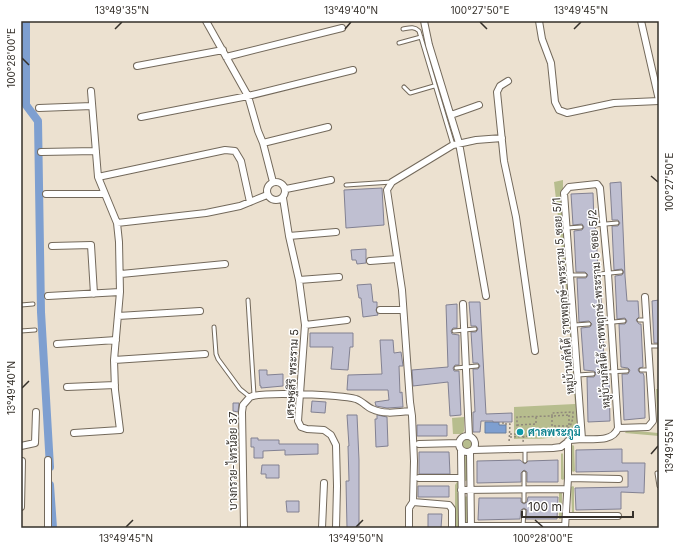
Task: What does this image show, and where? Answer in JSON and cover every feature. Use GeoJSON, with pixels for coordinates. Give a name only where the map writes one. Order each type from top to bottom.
{"type":"FeatureCollection","features":[{"type":"Feature","properties":{"kind":"street"},"geometry":{"type":"LineString","coordinates":[[206,21],[248,96],[274,182]]}},
{"type":"Feature","properties":{"kind":"street"},"geometry":{"type":"LineString","coordinates":[[424,21],[429,45],[460,143],[486,296]]}},
{"type":"Feature","properties":{"kind":"street"},"geometry":{"type":"LineString","coordinates":[[539,21],[542,39],[550,63],[555,102],[559,110],[567,113],[614,103],[659,101],[641,21]]}},
{"type":"Feature","properties":{"kind":"street"},"geometry":{"type":"LineString","coordinates":[[226,57],[342,28]]}},
{"type":"Feature","properties":{"kind":"street"},"geometry":{"type":"LineString","coordinates":[[137,66],[223,50]]}},
{"type":"Feature","properties":{"kind":"street"},"geometry":{"type":"LineString","coordinates":[[141,117],[248,96],[353,70]]}},
{"type":"Feature","properties":{"kind":"street"},"geometry":{"type":"LineString","coordinates":[[508,81],[500,86],[497,92],[504,161],[516,217],[535,351]]}},
{"type":"Feature","properties":{"kind":"street"},"geometry":{"type":"LineString","coordinates":[[74,433],[120,430],[114,360],[121,274],[117,224],[98,177],[91,91]]}},
{"type":"Feature","properties":{"kind":"street"},"geometry":{"type":"LineString","coordinates":[[451,115],[479,105]]}},
{"type":"Feature","properties":{"kind":"street"},"geometry":{"type":"LineString","coordinates":[[39,108],[92,106]]}},
{"type":"Feature","properties":{"kind":"street"},"geometry":{"type":"LineString","coordinates":[[263,143],[328,127]]}},
{"type":"Feature","properties":{"kind":"street"},"geometry":{"type":"LineString","coordinates":[[409,528],[409,508],[413,502],[414,462],[411,411],[403,310],[387,192],[388,187],[392,182],[452,145],[502,138]]}},
{"type":"Feature","properties":{"kind":"street"},"geometry":{"type":"LineString","coordinates":[[98,177],[225,150],[235,151],[241,161],[250,202]]}},
{"type":"Feature","properties":{"kind":"street"},"geometry":{"type":"LineString","coordinates":[[41,152],[96,151]]}},
{"type":"Feature","properties":{"kind":"street"},"geometry":{"type":"LineString","coordinates":[[274,182],[282,184],[286,189],[331,180]]}},
{"type":"Feature","properties":{"kind":"street"},"geometry":{"type":"LineString","coordinates":[[274,182],[267,189],[267,195],[274,201],[278,201],[283,198]]}},
{"type":"Feature","properties":{"kind":"street","name":"หมู่บ้านกัสโต้ ราชพฤกษ์-พระราม 5 ซอย 5/1"},"geometry":{"type":"LineString","coordinates":[[582,439],[575,325],[564,193],[568,188],[595,184],[599,185],[600,188]]}},
{"type":"Feature","properties":{"kind":"street","name":"หมู่บ้านกัสโต้ ราชพฤกษ์-พระราม 5 ซอย 5/2"},"geometry":{"type":"LineString","coordinates":[[600,188],[608,273],[618,428]]}},
{"type":"Feature","properties":{"kind":"street","name":"เศรษฐสิริ พระราม 5"},"geometry":{"type":"LineString","coordinates":[[286,189],[283,198],[289,236],[299,280],[305,325],[298,422],[301,427],[307,429],[324,430],[331,435],[336,445],[336,528]]}},
{"type":"Feature","properties":{"kind":"street"},"geometry":{"type":"LineString","coordinates":[[46,194],[104,194]]}},
{"type":"Feature","properties":{"kind":"street"},"geometry":{"type":"LineString","coordinates":[[117,224],[206,213],[240,206],[267,195]]}},
{"type":"Feature","properties":{"kind":"street"},"geometry":{"type":"LineString","coordinates":[[289,236],[336,232]]}},
{"type":"Feature","properties":{"kind":"street"},"geometry":{"type":"LineString","coordinates":[[52,246],[91,245],[94,294]]}},
{"type":"Feature","properties":{"kind":"street"},"geometry":{"type":"LineString","coordinates":[[370,261],[397,259]]}},
{"type":"Feature","properties":{"kind":"street"},"geometry":{"type":"LineString","coordinates":[[121,274],[225,264]]}},
{"type":"Feature","properties":{"kind":"street"},"geometry":{"type":"LineString","coordinates":[[299,280],[339,277]]}},
{"type":"Feature","properties":{"kind":"street"},"geometry":{"type":"LineString","coordinates":[[48,296],[120,292]]}},
{"type":"Feature","properties":{"kind":"street"},"geometry":{"type":"LineString","coordinates":[[419,444],[460,446],[465,452],[560,448],[568,441],[573,439],[608,438],[616,433],[618,428],[648,427],[653,421],[645,297]]}},
{"type":"Feature","properties":{"kind":"street"},"geometry":{"type":"LineString","coordinates":[[463,304],[468,436]]}},
{"type":"Feature","properties":{"kind":"street"},"geometry":{"type":"LineString","coordinates":[[380,310],[403,310]]}},
{"type":"Feature","properties":{"kind":"street"},"geometry":{"type":"LineString","coordinates":[[118,316],[200,311]]}},
{"type":"Feature","properties":{"kind":"street"},"geometry":{"type":"LineString","coordinates":[[305,325],[347,320]]}},
{"type":"Feature","properties":{"kind":"street"},"geometry":{"type":"LineString","coordinates":[[57,344],[116,340]]}},
{"type":"Feature","properties":{"kind":"street"},"geometry":{"type":"LineString","coordinates":[[114,360],[205,354]]}},
{"type":"Feature","properties":{"kind":"street"},"geometry":{"type":"LineString","coordinates":[[66,387],[115,385]]}},
{"type":"Feature","properties":{"kind":"street"},"geometry":{"type":"LineString","coordinates":[[252,396],[339,396],[357,400],[373,410],[385,413],[411,411]]}},
{"type":"Feature","properties":{"kind":"street","name":"บางกรวย-ไทรน้อย 37"},"geometry":{"type":"LineString","coordinates":[[244,528],[242,412],[243,405],[252,396]]}},
{"type":"Feature","properties":{"kind":"street"},"geometry":{"type":"LineString","coordinates":[[21,446],[34,443],[36,412]]}},
{"type":"Feature","properties":{"kind":"street"},"geometry":{"type":"LineString","coordinates":[[471,527],[471,451],[475,443],[473,438],[468,436],[462,438],[460,446],[462,478],[462,527],[471,527],[523,527],[565,527],[568,478],[568,441]]}},
{"type":"Feature","properties":{"kind":"street"},"geometry":{"type":"LineString","coordinates":[[48,460],[48,528]]}},
{"type":"Feature","properties":{"kind":"street"},"geometry":{"type":"LineString","coordinates":[[21,507],[22,461]]}},
{"type":"Feature","properties":{"kind":"street"},"geometry":{"type":"LineString","coordinates":[[419,478],[462,478]]}},
{"type":"Feature","properties":{"kind":"street"},"geometry":{"type":"LineString","coordinates":[[568,478],[619,479]]}},
{"type":"Feature","properties":{"kind":"street"},"geometry":{"type":"LineString","coordinates":[[322,528],[324,483]]}},
{"type":"Feature","properties":{"kind":"street"},"geometry":{"type":"LineString","coordinates":[[461,490],[567,489]]}},
{"type":"Feature","properties":{"kind":"street"},"geometry":{"type":"LineString","coordinates":[[413,502],[449,505],[452,509],[452,528]]}},
{"type":"Feature","properties":{"kind":"street"},"geometry":{"type":"LineString","coordinates":[[566,516],[618,516]]}},
{"type":"Feature","properties":{"kind":"lane"},"geometry":{"type":"LineString","coordinates":[[403,28],[416,28],[419,31],[452,145]]}},
{"type":"Feature","properties":{"kind":"lane"},"geometry":{"type":"LineString","coordinates":[[399,44],[421,37]]}},
{"type":"Feature","properties":{"kind":"lane"},"geometry":{"type":"LineString","coordinates":[[404,87],[410,93],[434,86]]}},
{"type":"Feature","properties":{"kind":"lane"},"geometry":{"type":"LineString","coordinates":[[346,186],[392,182]]}},
{"type":"Feature","properties":{"kind":"lane"},"geometry":{"type":"LineString","coordinates":[[595,225],[617,223]]}},
{"type":"Feature","properties":{"kind":"lane"},"geometry":{"type":"LineString","coordinates":[[567,228],[581,227]]}},
{"type":"Feature","properties":{"kind":"lane"},"geometry":{"type":"LineString","coordinates":[[599,274],[621,272]]}},
{"type":"Feature","properties":{"kind":"lane"},"geometry":{"type":"LineString","coordinates":[[571,276],[585,275]]}},
{"type":"Feature","properties":{"kind":"lane"},"geometry":{"type":"LineString","coordinates":[[248,300],[252,396]]}},
{"type":"Feature","properties":{"kind":"lane"},"geometry":{"type":"LineString","coordinates":[[21,305],[33,304]]}},
{"type":"Feature","properties":{"kind":"lane"},"geometry":{"type":"LineString","coordinates":[[639,320],[646,320]]}},
{"type":"Feature","properties":{"kind":"lane"},"geometry":{"type":"LineString","coordinates":[[603,323],[624,321]]}},
{"type":"Feature","properties":{"kind":"lane"},"geometry":{"type":"LineString","coordinates":[[575,325],[589,324]]}},
{"type":"Feature","properties":{"kind":"lane"},"geometry":{"type":"LineString","coordinates":[[214,327],[216,354],[218,359],[240,389],[252,396]]}},
{"type":"Feature","properties":{"kind":"lane"},"geometry":{"type":"LineString","coordinates":[[21,332],[34,330]]}},
{"type":"Feature","properties":{"kind":"lane"},"geometry":{"type":"LineString","coordinates":[[454,331],[475,330]]}},
{"type":"Feature","properties":{"kind":"lane"},"geometry":{"type":"LineString","coordinates":[[648,346],[659,346]]}},
{"type":"Feature","properties":{"kind":"lane"},"geometry":{"type":"LineString","coordinates":[[456,368],[477,366]]}},
{"type":"Feature","properties":{"kind":"lane"},"geometry":{"type":"LineString","coordinates":[[641,370],[650,370]]}},
{"type":"Feature","properties":{"kind":"lane"},"geometry":{"type":"LineString","coordinates":[[607,372],[627,371]]}},
{"type":"Feature","properties":{"kind":"lane"},"geometry":{"type":"LineString","coordinates":[[578,375],[593,374]]}},
{"type":"Feature","properties":{"kind":"lane"},"geometry":{"type":"LineString","coordinates":[[525,449],[525,461]]}},
{"type":"Feature","properties":{"kind":"lane"},"geometry":{"type":"LineString","coordinates":[[524,473],[524,501]]}},
{"type":"Feature","properties":{"kind":"lane"},"geometry":{"type":"LineString","coordinates":[[657,473],[659,486]]}},
{"type":"Feature","properties":{"kind":"lane"},"geometry":{"type":"LineString","coordinates":[[523,527],[524,511]]}},
{"type":"Feature","properties":{"kind":"path"},"geometry":{"type":"LineString","coordinates":[[503,422],[503,424],[510,424],[510,437],[557,435],[567,430],[572,424],[573,412],[552,413],[552,416],[552,426],[569,426],[569,415],[552,416],[517,417],[517,434]]}},
{"type":"Feature","properties":{"kind":"path"},"geometry":{"type":"LineString","coordinates":[[517,425],[536,424],[536,416]]}},
{"type":"Feature","properties":{"kind":"path"},"geometry":{"type":"LineString","coordinates":[[510,434],[524,434],[524,437]]}},
{"type":"Feature","properties":{"kind":"green space"},"geometry":{"type":"Polygon","coordinates":[[[563,180],[579,419],[574,427],[560,436],[542,439],[514,439],[514,407],[575,404],[567,295],[554,182],[563,180]]]}},
{"type":"Feature","properties":{"kind":"green space"},"geometry":{"type":"Polygon","coordinates":[[[656,389],[659,389],[659,436],[625,433],[627,430],[658,433],[656,389]]]}},
{"type":"Feature","properties":{"kind":"green space"},"geometry":{"type":"Polygon","coordinates":[[[464,417],[464,431],[462,434],[453,434],[452,418],[464,417]]]}},
{"type":"Feature","properties":{"kind":"green space"},"geometry":{"type":"Polygon","coordinates":[[[467,439],[472,444],[467,449],[462,444],[467,439]]]}},
{"type":"Feature","properties":{"kind":"green space"},"geometry":{"type":"Polygon","coordinates":[[[573,445],[575,471],[573,472],[571,446],[573,445]]]}},
{"type":"Feature","properties":{"kind":"green space"},"geometry":{"type":"Polygon","coordinates":[[[562,453],[564,479],[563,480],[561,479],[562,453]]]}},
{"type":"Feature","properties":{"kind":"green space"},"geometry":{"type":"Polygon","coordinates":[[[465,456],[467,457],[467,480],[464,481],[464,458],[465,456]]]}},
{"type":"Feature","properties":{"kind":"green space"},"geometry":{"type":"Polygon","coordinates":[[[457,482],[459,483],[459,528],[455,528],[455,485],[457,482]]]}},
{"type":"Feature","properties":{"kind":"green space"},"geometry":{"type":"Polygon","coordinates":[[[573,486],[574,512],[573,513],[571,487],[573,486]]]}},
{"type":"Feature","properties":{"kind":"green space"},"geometry":{"type":"Polygon","coordinates":[[[561,492],[562,518],[559,519],[559,493],[561,492]]]}},
{"type":"Feature","properties":{"kind":"green space"},"geometry":{"type":"Polygon","coordinates":[[[466,496],[468,522],[466,523],[465,497],[466,496]]]}},
{"type":"Feature","properties":{"kind":"water"},"geometry":{"type":"Polygon","coordinates":[[[485,422],[499,422],[499,425],[506,425],[506,433],[485,433],[485,422]]]}},
{"type":"Feature","properties":{"kind":"building"},"geometry":{"type":"Polygon","coordinates":[[[621,182],[627,301],[638,301],[639,317],[636,320],[639,324],[641,324],[643,367],[639,368],[638,370],[640,373],[643,373],[644,376],[645,412],[645,418],[624,420],[622,374],[628,374],[630,370],[628,368],[621,367],[619,324],[625,324],[627,321],[625,318],[617,319],[615,276],[622,275],[624,272],[622,269],[614,270],[612,226],[618,226],[620,223],[618,220],[612,220],[610,183],[621,182]]]}},
{"type":"Feature","properties":{"kind":"building"},"geometry":{"type":"Polygon","coordinates":[[[382,188],[384,225],[346,228],[344,190],[382,188]]]}},
{"type":"Feature","properties":{"kind":"building"},"geometry":{"type":"Polygon","coordinates":[[[593,193],[594,222],[592,225],[596,229],[598,271],[596,274],[598,278],[600,278],[602,320],[600,323],[603,326],[604,373],[606,378],[609,378],[610,421],[588,422],[587,377],[594,377],[596,373],[594,371],[584,370],[581,328],[590,327],[592,324],[589,321],[579,322],[577,278],[586,278],[588,275],[585,272],[576,272],[574,231],[582,230],[584,227],[582,224],[573,225],[571,194],[593,193]]]}},
{"type":"Feature","properties":{"kind":"building"},"geometry":{"type":"Polygon","coordinates":[[[366,249],[366,263],[357,264],[356,260],[352,260],[351,250],[366,249]]]}},
{"type":"Feature","properties":{"kind":"building"},"geometry":{"type":"Polygon","coordinates":[[[371,284],[373,302],[377,302],[376,310],[378,315],[363,317],[361,298],[359,298],[357,285],[371,284]]]}},
{"type":"Feature","properties":{"kind":"building"},"geometry":{"type":"Polygon","coordinates":[[[659,300],[659,343],[654,343],[652,301],[659,300]]]}},
{"type":"Feature","properties":{"kind":"building"},"geometry":{"type":"Polygon","coordinates":[[[469,302],[480,302],[486,414],[512,413],[512,422],[481,421],[480,432],[473,432],[473,412],[475,412],[473,369],[478,369],[480,366],[478,363],[473,363],[471,332],[476,332],[478,329],[476,326],[471,326],[469,302]]]}},
{"type":"Feature","properties":{"kind":"building"},"geometry":{"type":"Polygon","coordinates":[[[457,304],[457,328],[453,328],[451,331],[452,334],[459,335],[459,365],[455,365],[453,368],[454,371],[459,371],[461,415],[450,416],[448,382],[413,386],[412,370],[448,367],[446,305],[457,304]]]}},
{"type":"Feature","properties":{"kind":"building"},"geometry":{"type":"Polygon","coordinates":[[[310,333],[353,333],[353,347],[350,347],[348,370],[331,369],[333,347],[310,347],[310,333]]]}},
{"type":"Feature","properties":{"kind":"building"},"geometry":{"type":"Polygon","coordinates":[[[380,340],[393,340],[394,353],[401,352],[403,366],[399,366],[400,393],[402,392],[403,407],[387,408],[376,406],[375,402],[389,400],[388,390],[347,390],[348,375],[382,374],[380,340]]]}},
{"type":"Feature","properties":{"kind":"building"},"geometry":{"type":"Polygon","coordinates":[[[259,370],[267,370],[267,375],[283,374],[283,386],[261,388],[259,370]]]}},
{"type":"Feature","properties":{"kind":"building"},"geometry":{"type":"Polygon","coordinates":[[[312,401],[326,402],[325,413],[311,412],[312,401]]]}},
{"type":"Feature","properties":{"kind":"building"},"geometry":{"type":"Polygon","coordinates":[[[233,403],[239,403],[238,412],[233,411],[233,403]]]}},
{"type":"Feature","properties":{"kind":"building"},"geometry":{"type":"Polygon","coordinates":[[[347,415],[357,415],[359,460],[359,528],[347,528],[346,481],[349,481],[349,446],[347,415]]]}},
{"type":"Feature","properties":{"kind":"building"},"geometry":{"type":"Polygon","coordinates":[[[377,415],[387,417],[388,446],[376,447],[375,419],[377,419],[377,415]]]}},
{"type":"Feature","properties":{"kind":"building"},"geometry":{"type":"Polygon","coordinates":[[[417,425],[447,425],[447,436],[417,436],[417,425]]]}},
{"type":"Feature","properties":{"kind":"building"},"geometry":{"type":"Polygon","coordinates":[[[251,438],[258,438],[258,440],[279,440],[279,444],[318,444],[318,454],[285,455],[285,450],[263,451],[263,458],[254,458],[254,447],[251,447],[251,438]]]}},
{"type":"Feature","properties":{"kind":"building"},"geometry":{"type":"Polygon","coordinates":[[[622,449],[622,463],[645,463],[644,493],[621,492],[621,509],[576,510],[575,488],[628,487],[628,471],[576,472],[576,450],[622,449]]]}},
{"type":"Feature","properties":{"kind":"building"},"geometry":{"type":"Polygon","coordinates":[[[419,452],[449,452],[450,474],[419,474],[419,452]]]}},
{"type":"Feature","properties":{"kind":"building"},"geometry":{"type":"Polygon","coordinates":[[[520,460],[525,464],[528,461],[558,460],[558,482],[527,482],[527,472],[524,470],[521,473],[521,482],[477,483],[477,461],[520,460]]]}},
{"type":"Feature","properties":{"kind":"building"},"geometry":{"type":"Polygon","coordinates":[[[262,465],[279,465],[279,478],[266,478],[266,474],[261,474],[262,465]]]}},
{"type":"Feature","properties":{"kind":"building"},"geometry":{"type":"Polygon","coordinates":[[[418,486],[449,486],[449,497],[418,497],[418,486]]]}},
{"type":"Feature","properties":{"kind":"building"},"geometry":{"type":"Polygon","coordinates":[[[528,497],[558,497],[557,519],[526,519],[527,510],[524,508],[521,510],[520,519],[478,520],[479,498],[521,498],[521,502],[524,504],[527,502],[528,497]]]}},
{"type":"Feature","properties":{"kind":"building"},"geometry":{"type":"Polygon","coordinates":[[[286,501],[299,501],[299,512],[287,512],[286,501]]]}},
{"type":"Feature","properties":{"kind":"building"},"geometry":{"type":"Polygon","coordinates":[[[428,514],[442,514],[441,528],[428,528],[428,514]]]}},
{"type":"Feature","properties":{"kind":"waterway"},"geometry":{"type":"LineString","coordinates":[[26,21],[26,105],[38,121],[41,312],[50,467]]}},
{"type":"Feature","properties":{"kind":"waterway"},"geometry":{"type":"LineString","coordinates":[[50,485],[53,528]]}},
{"type":"Feature","properties":{"kind":"place","name":"ศาลพระภูมิ"},"geometry":{"type":"Point","coordinates":[520,432]}}]}
